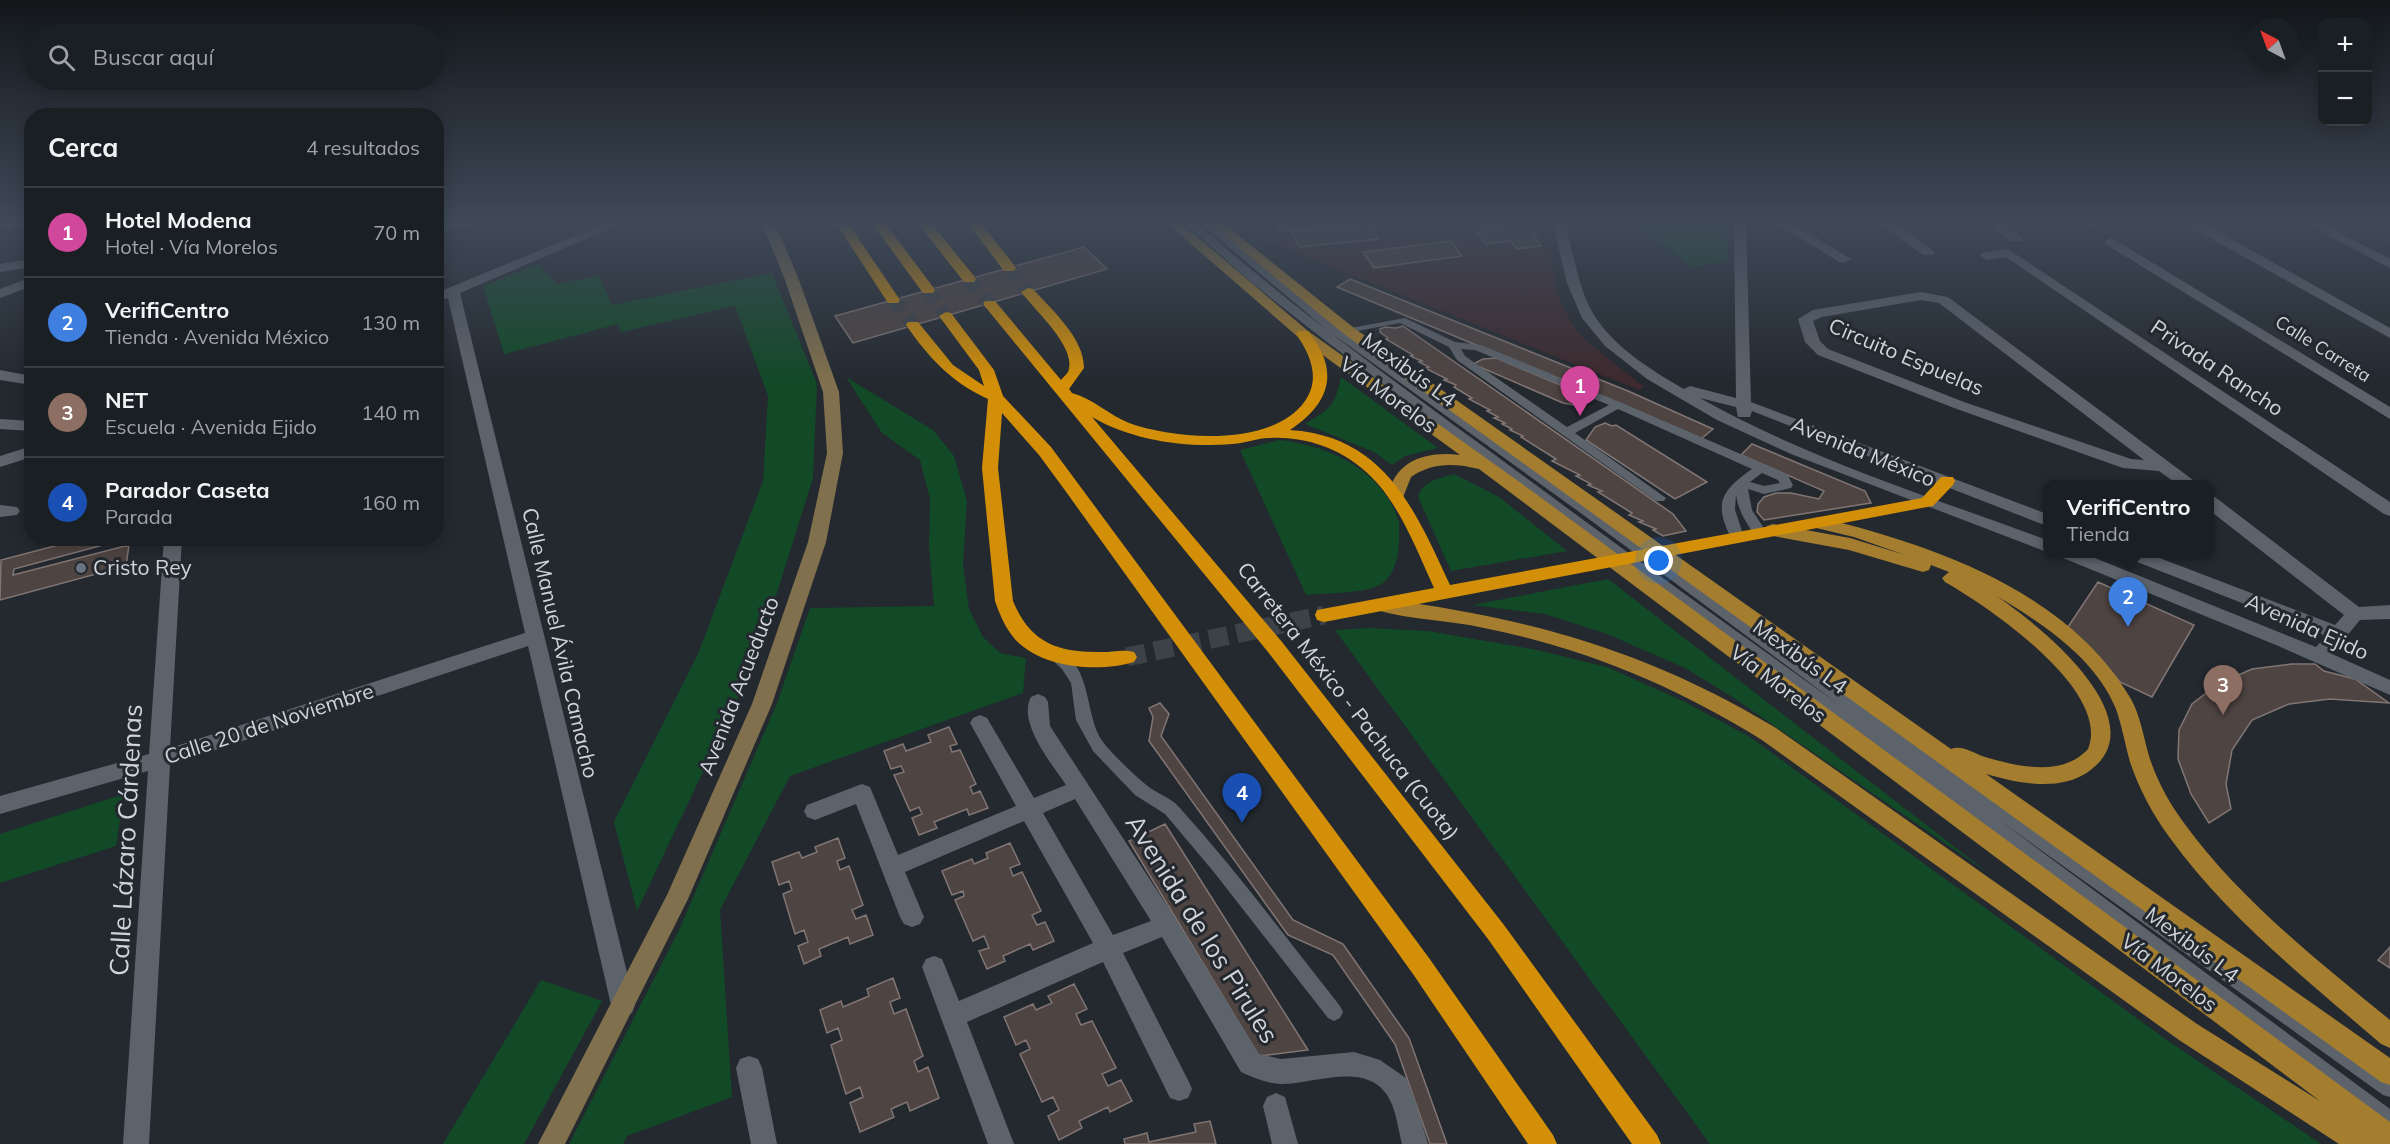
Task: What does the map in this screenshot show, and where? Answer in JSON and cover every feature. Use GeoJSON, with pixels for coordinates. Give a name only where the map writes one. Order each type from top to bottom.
{"type":"FeatureCollection","features":[{"type":"Feature","properties":{"kind":"highway"},"geometry":{"type":"LineString","coordinates":[[877,276],[893,300]]}},
{"type":"Feature","properties":{"kind":"highway"},"geometry":{"type":"LineString","coordinates":[[918,276],[928,290]]}},
{"type":"Feature","properties":{"kind":"highway"},"geometry":{"type":"LineString","coordinates":[[1028,292],[1056,324],[1077,358],[1078,366],[1075,373],[1060,390],[1113,422],[1132,429],[1207,441],[1244,439],[1265,434],[1298,418],[1315,401],[1319,391],[1321,363],[1311,343],[1303,334]]}},
{"type":"Feature","properties":{"kind":"highway","name":"Carretera México - Pachuca (Cuota)"},"geometry":{"type":"LineString","coordinates":[[990,304],[1275,647],[1496,932],[1648,1144]]}},
{"type":"Feature","properties":{"kind":"highway"},"geometry":{"type":"LineString","coordinates":[[946,316],[986,370],[996,397],[1045,451],[1421,966],[1544,1144]]}},
{"type":"Feature","properties":{"kind":"highway"},"geometry":{"type":"LineString","coordinates":[[913,325],[950,372],[996,397]]}},
{"type":"Feature","properties":{"kind":"highway"},"geometry":{"type":"LineString","coordinates":[[996,397],[990,468],[1007,616],[1022,636],[1050,652],[1089,660],[1127,657]]}},
{"type":"Feature","properties":{"kind":"highway"},"geometry":{"type":"LineString","coordinates":[[1265,434],[1307,436],[1348,450],[1371,466],[1396,496],[1444,593]]}},
{"type":"Feature","properties":{"kind":"highway"},"geometry":{"type":"LineString","coordinates":[[1324,615],[1927,502],[1947,481]]}},
{"type":"Feature","properties":{"kind":"main road","name":"Vía Morelos"},"geometry":{"type":"LineString","coordinates":[[1236,276],[1303,334],[1486,466],[1571,523],[2390,1138]]}},
{"type":"Feature","properties":{"kind":"main road","name":"Vía Morelos"},"geometry":{"type":"LineString","coordinates":[[1282,276],[1349,331],[1614,519],[1696,584],[1913,732],[2390,1073]]}},
{"type":"Feature","properties":{"kind":"main road"},"geometry":{"type":"LineString","coordinates":[[1396,496],[1396,488],[1403,475],[1427,462],[1450,459],[1486,466]]}},
{"type":"Feature","properties":{"kind":"main road"},"geometry":{"type":"LineString","coordinates":[[1818,523],[1899,544],[1966,572],[2037,613],[2073,642],[2103,673],[2123,704],[2150,784],[2176,830],[2196,855],[2244,907],[2390,1036]]}},
{"type":"Feature","properties":{"kind":"main road"},"geometry":{"type":"LineString","coordinates":[[1767,532],[1850,544],[1937,571],[1964,585],[2017,620],[2058,658],[2090,699],[2102,728],[2101,741],[2096,753],[2088,762],[2063,773],[2047,776],[2022,774],[1974,762],[1942,749],[1913,732]]}},
{"type":"Feature","properties":{"kind":"main road"},"geometry":{"type":"LineString","coordinates":[[1383,605],[1475,618],[1569,642],[1647,670],[1726,707],[1769,734],[2188,1032],[2363,1144]]}},
{"type":"Feature","properties":{"kind":"street"},"geometry":{"type":"LineString","coordinates":[[445,294],[488,276]]}},
{"type":"Feature","properties":{"kind":"street","name":"Avenida Acueducto"},"geometry":{"type":"LineString","coordinates":[[552,1144],[677,899],[762,704],[817,542],[835,453],[831,392],[790,276]]}},
{"type":"Feature","properties":{"kind":"street","name":"Avenida México"},"geometry":{"type":"LineString","coordinates":[[1571,276],[1590,319],[1629,360],[1668,386],[1724,418],[1927,502],[2043,545]]}},
{"type":"Feature","properties":{"kind":"street"},"geometry":{"type":"LineString","coordinates":[[1741,276],[1745,428]]}},
{"type":"Feature","properties":{"kind":"street","name":"Privada Rancho"},"geometry":{"type":"LineString","coordinates":[[2043,276],[2390,510]]}},
{"type":"Feature","properties":{"kind":"street","name":"Calle Carreta"},"geometry":{"type":"LineString","coordinates":[[2166,276],[2390,414]]}},
{"type":"Feature","properties":{"kind":"street"},"geometry":{"type":"LineString","coordinates":[[2288,276],[2390,334]]}},
{"type":"Feature","properties":{"kind":"street"},"geometry":{"type":"LineString","coordinates":[[0,294],[24,284]]}},
{"type":"Feature","properties":{"kind":"street","name":"Calle Manuel Ávila Camacho"},"geometry":{"type":"LineString","coordinates":[[445,294],[536,637],[623,1005]]}},
{"type":"Feature","properties":{"kind":"street","name":"Circuito Espuelas"},"geometry":{"type":"LineString","coordinates":[[2163,466],[2129,464],[1959,405],[1823,352],[1811,341],[1805,319],[1818,314],[1921,296],[1943,300],[2182,480]]}},
{"type":"Feature","properties":{"kind":"street"},"geometry":{"type":"LineString","coordinates":[[0,375],[24,380]]}},
{"type":"Feature","properties":{"kind":"street","name":"Avenida México"},"geometry":{"type":"LineString","coordinates":[[1668,386],[1758,408],[2043,518]]}},
{"type":"Feature","properties":{"kind":"street"},"geometry":{"type":"LineString","coordinates":[[0,424],[24,426]]}},
{"type":"Feature","properties":{"kind":"street"},"geometry":{"type":"LineString","coordinates":[[0,462],[24,454]]}},
{"type":"Feature","properties":{"kind":"street"},"geometry":{"type":"LineString","coordinates":[[2214,505],[2355,614],[2390,612]]}},
{"type":"Feature","properties":{"kind":"street","name":"Calle Lázaro Cárdenas"},"geometry":{"type":"LineString","coordinates":[[136,1144],[172,546]]}},
{"type":"Feature","properties":{"kind":"street","name":"Avenida Ejido"},"geometry":{"type":"LineString","coordinates":[[2087,558],[2390,688]]}},
{"type":"Feature","properties":{"kind":"street"},"geometry":{"type":"LineString","coordinates":[[2143,558],[2338,633]]}},
{"type":"Feature","properties":{"kind":"street"},"geometry":{"type":"LineString","coordinates":[[2319,656],[2355,614]]}},
{"type":"Feature","properties":{"kind":"street","name":"Calle 20 de Noviembre"},"geometry":{"type":"LineString","coordinates":[[0,805],[159,760],[536,637]]}},
{"type":"Feature","properties":{"kind":"street","name":"Avenida de los Pirules"},"geometry":{"type":"LineString","coordinates":[[1038,702],[1040,727],[1167,925],[1250,1063],[1257,1068],[1277,1071],[1359,1064],[1378,1070],[1397,1086],[1415,1144]]}},
{"type":"Feature","properties":{"kind":"street"},"geometry":{"type":"LineString","coordinates":[[980,723],[1108,948],[1179,1089]]}},
{"type":"Feature","properties":{"kind":"street"},"geometry":{"type":"LineString","coordinates":[[892,867],[1080,788]]}},
{"type":"Feature","properties":{"kind":"street"},"geometry":{"type":"LineString","coordinates":[[815,811],[862,793],[912,917]]}},
{"type":"Feature","properties":{"kind":"street"},"geometry":{"type":"LineString","coordinates":[[953,1016],[1108,948],[1167,925]]}},
{"type":"Feature","properties":{"kind":"street"},"geometry":{"type":"LineString","coordinates":[[934,967],[1001,1144]]}},
{"type":"Feature","properties":{"kind":"street"},"geometry":{"type":"LineString","coordinates":[[749,1068],[764,1144]]}},
{"type":"Feature","properties":{"kind":"street"},"geometry":{"type":"LineString","coordinates":[[1276,1106],[1285,1144]]}},
{"type":"Feature","properties":{"kind":"lane","name":"Mexibús L4"},"geometry":{"type":"LineString","coordinates":[[1251,276],[1571,523]]}},
{"type":"Feature","properties":{"kind":"lane","name":"Mexibús L4"},"geometry":{"type":"LineString","coordinates":[[1269,276],[1331,328],[1587,511],[1696,584],[1854,708],[2390,1088]]}},
{"type":"Feature","properties":{"kind":"lane"},"geometry":{"type":"LineString","coordinates":[[1349,331],[1401,320],[1453,345],[1477,347],[1618,405],[1783,477],[1787,485],[1764,490],[1741,483]]}},
{"type":"Feature","properties":{"kind":"lane"},"geometry":{"type":"LineString","coordinates":[[1453,345],[1461,358],[1660,498]]}},
{"type":"Feature","properties":{"kind":"lane"},"geometry":{"type":"LineString","coordinates":[[1567,432],[1618,405]]}},
{"type":"Feature","properties":{"kind":"lane"},"geometry":{"type":"LineString","coordinates":[[1737,537],[1728,501],[1729,492],[1761,468]]}},
{"type":"Feature","properties":{"kind":"lane"},"geometry":{"type":"LineString","coordinates":[[1741,483],[1741,502],[1767,532]]}},
{"type":"Feature","properties":{"kind":"lane","name":"Mexibús L4"},"geometry":{"type":"LineString","coordinates":[[1664,593],[1966,804],[2390,1121]]}},
{"type":"Feature","properties":{"kind":"lane"},"geometry":{"type":"LineString","coordinates":[[1050,652],[1073,672],[1078,682],[1084,720],[1098,747],[1141,790],[1171,809],[1334,1012]]}},
{"type":"Feature","properties":{"kind":"shaded area"},"geometry":{"type":"Polygon","coordinates":[[[1355,276],[1554,276],[1557,293],[1571,322],[1584,339],[1644,387],[1639,390],[1355,276]]]}},
{"type":"Feature","properties":{"kind":"green space"},"geometry":{"type":"Polygon","coordinates":[[[507,276],[550,276],[557,284],[599,276],[612,305],[755,276],[773,276],[817,384],[813,478],[756,660],[637,911],[614,822],[698,654],[763,481],[768,396],[735,306],[621,332],[618,324],[504,354],[483,286],[507,276]]]}},
{"type":"Feature","properties":{"kind":"green space"},"geometry":{"type":"Polygon","coordinates":[[[846,377],[933,430],[954,456],[967,501],[963,564],[969,609],[983,637],[1000,653],[1026,658],[1023,693],[790,776],[720,910],[732,1097],[627,1136],[623,1144],[569,1144],[679,930],[777,703],[810,608],[934,606],[929,546],[930,499],[920,460],[882,433],[846,377]]]}},
{"type":"Feature","properties":{"kind":"green space"},"geometry":{"type":"Polygon","coordinates":[[[1341,377],[1438,448],[1405,456],[1392,465],[1374,452],[1305,424],[1326,410],[1334,401],[1341,377]]]}},
{"type":"Feature","properties":{"kind":"green space"},"geometry":{"type":"Polygon","coordinates":[[[1279,440],[1315,447],[1350,463],[1366,473],[1390,501],[1398,519],[1399,547],[1393,570],[1383,583],[1357,591],[1306,595],[1240,450],[1279,440]]]}},
{"type":"Feature","properties":{"kind":"green space"},"geometry":{"type":"Polygon","coordinates":[[[1454,474],[1499,497],[1567,551],[1451,571],[1418,497],[1420,491],[1428,484],[1454,474]]]}},
{"type":"Feature","properties":{"kind":"green space"},"geometry":{"type":"Polygon","coordinates":[[[1608,579],[1991,875],[1734,698],[1685,668],[1607,634],[1545,614],[1472,605],[1608,579]]]}},
{"type":"Feature","properties":{"kind":"green space"},"geometry":{"type":"Polygon","coordinates":[[[1369,628],[1428,631],[1537,650],[1607,667],[1683,701],[1750,737],[2164,1038],[2321,1144],[1710,1144],[1335,630],[1369,628]]]}},
{"type":"Feature","properties":{"kind":"green space"},"geometry":{"type":"Polygon","coordinates":[[[124,794],[116,846],[0,883],[0,834],[124,794]]]}},
{"type":"Feature","properties":{"kind":"green space"},"geometry":{"type":"Polygon","coordinates":[[[541,980],[602,1001],[524,1144],[443,1144],[541,980]]]}},
{"type":"Feature","properties":{"kind":"building"},"geometry":{"type":"Polygon","coordinates":[[[978,276],[1082,276],[853,343],[835,316],[978,276]]]}},
{"type":"Feature","properties":{"kind":"building"},"geometry":{"type":"Polygon","coordinates":[[[1350,279],[1628,391],[1713,429],[1701,439],[1337,287],[1350,279]]]}},
{"type":"Feature","properties":{"kind":"building"},"geometry":{"type":"Polygon","coordinates":[[[1403,326],[1673,514],[1686,531],[1663,536],[1653,530],[1656,529],[1639,522],[1643,521],[1629,515],[1632,513],[1598,492],[1602,491],[1576,476],[1580,475],[1552,461],[1556,459],[1521,437],[1523,436],[1510,430],[1512,429],[1502,424],[1505,423],[1494,418],[1498,417],[1487,411],[1490,410],[1469,399],[1472,398],[1454,387],[1456,385],[1444,380],[1447,379],[1425,368],[1429,367],[1386,339],[1388,338],[1380,332],[1380,329],[1385,327],[1403,326]]]}},
{"type":"Feature","properties":{"kind":"building"},"geometry":{"type":"Polygon","coordinates":[[[1496,358],[1584,395],[1574,405],[1563,403],[1473,364],[1483,359],[1496,358]]]}},
{"type":"Feature","properties":{"kind":"building"},"geometry":{"type":"Polygon","coordinates":[[[1605,423],[1616,425],[1707,482],[1675,499],[1586,440],[1595,427],[1605,423]]]}},
{"type":"Feature","properties":{"kind":"building"},"geometry":{"type":"Polygon","coordinates":[[[1752,444],[1865,491],[1871,503],[1764,520],[1757,512],[1758,504],[1764,497],[1776,493],[1791,493],[1819,499],[1824,491],[1741,455],[1752,444]]]}},
{"type":"Feature","properties":{"kind":"building","name":"Cristo Rey"},"geometry":{"type":"Polygon","coordinates":[[[54,546],[99,546],[14,569],[13,575],[129,546],[126,566],[0,600],[1,560],[54,546]]]}},
{"type":"Feature","properties":{"kind":"building"},"geometry":{"type":"Polygon","coordinates":[[[2098,582],[2194,625],[2152,697],[2120,682],[2099,657],[2068,627],[2098,582]]]}},
{"type":"Feature","properties":{"kind":"building"},"geometry":{"type":"Polygon","coordinates":[[[2291,664],[2315,664],[2324,671],[2355,679],[2389,703],[2330,699],[2289,704],[2252,720],[2232,750],[2226,784],[2231,809],[2209,823],[2191,794],[2178,759],[2179,730],[2192,704],[2218,684],[2252,669],[2291,664]]]}},
{"type":"Feature","properties":{"kind":"building"},"geometry":{"type":"Polygon","coordinates":[[[1160,703],[1169,714],[1161,736],[1293,920],[1343,944],[1409,1038],[1447,1144],[1430,1144],[1395,1044],[1333,955],[1288,935],[1149,741],[1153,717],[1149,708],[1160,703]]]}},
{"type":"Feature","properties":{"kind":"building"},"geometry":{"type":"Polygon","coordinates":[[[949,727],[957,744],[950,746],[952,752],[960,750],[976,784],[970,787],[973,794],[980,791],[988,808],[969,815],[967,809],[934,822],[937,828],[919,835],[912,818],[922,814],[919,807],[910,811],[894,775],[904,772],[901,766],[891,769],[884,751],[903,744],[906,751],[931,742],[928,735],[949,727]]]}},
{"type":"Feature","properties":{"kind":"building"},"geometry":{"type":"Polygon","coordinates":[[[1165,824],[1308,1050],[1259,1056],[1129,841],[1165,824]]]}},
{"type":"Feature","properties":{"kind":"building"},"geometry":{"type":"Polygon","coordinates":[[[838,838],[845,858],[837,861],[840,870],[849,866],[863,905],[852,910],[856,919],[866,915],[873,935],[850,944],[848,937],[819,949],[821,956],[804,964],[798,946],[808,942],[804,930],[795,934],[783,894],[792,890],[789,881],[779,885],[772,862],[799,852],[802,858],[817,852],[815,847],[838,838]]]}},
{"type":"Feature","properties":{"kind":"building"},"geometry":{"type":"Polygon","coordinates":[[[1010,843],[1020,864],[1010,868],[1013,876],[1022,872],[1041,911],[1032,915],[1037,925],[1045,922],[1054,941],[1033,950],[1030,944],[1003,956],[1005,961],[987,969],[979,951],[989,948],[984,936],[973,941],[955,900],[964,896],[963,891],[952,895],[942,871],[972,859],[974,864],[988,858],[986,853],[1010,843]]]}},
{"type":"Feature","properties":{"kind":"building"},"geometry":{"type":"Polygon","coordinates":[[[2390,947],[2390,968],[2378,960],[2390,947]]]}},
{"type":"Feature","properties":{"kind":"building"},"geometry":{"type":"Polygon","coordinates":[[[893,978],[900,998],[890,1002],[894,1014],[906,1009],[923,1056],[914,1061],[918,1072],[928,1067],[939,1098],[910,1111],[907,1102],[891,1109],[894,1117],[860,1132],[850,1103],[863,1097],[860,1087],[846,1094],[831,1045],[842,1040],[838,1028],[827,1033],[820,1010],[841,1001],[843,1007],[869,996],[867,989],[893,978]]]}},
{"type":"Feature","properties":{"kind":"building"},"geometry":{"type":"Polygon","coordinates":[[[1074,984],[1087,1009],[1076,1014],[1081,1025],[1092,1021],[1116,1068],[1102,1074],[1108,1086],[1121,1080],[1132,1101],[1110,1112],[1108,1107],[1079,1121],[1082,1128],[1059,1140],[1048,1116],[1059,1110],[1053,1097],[1042,1102],[1020,1054],[1030,1049],[1026,1040],[1016,1045],[1004,1017],[1033,1004],[1036,1010],[1052,1003],[1048,996],[1074,984]]]}},
{"type":"Feature","properties":{"kind":"building"},"geometry":{"type":"Polygon","coordinates":[[[1210,1121],[1216,1144],[1125,1144],[1124,1139],[1147,1133],[1149,1142],[1196,1132],[1194,1124],[1210,1121]]]}},
{"type":"Feature","properties":{"kind":"tunnel"},"geometry":{"type":"LineString","coordinates":[[1016,276],[1028,292]]}},
{"type":"Feature","properties":{"kind":"tunnel"},"geometry":{"type":"LineString","coordinates":[[969,279],[990,304]]}},
{"type":"Feature","properties":{"kind":"tunnel"},"geometry":{"type":"LineString","coordinates":[[928,290],[946,316]]}},
{"type":"Feature","properties":{"kind":"tunnel"},"geometry":{"type":"LineString","coordinates":[[893,300],[913,325]]}},
{"type":"Feature","properties":{"kind":"tunnel"},"geometry":{"type":"LineString","coordinates":[[1127,657],[1324,615]]}},
{"type":"Feature","properties":{"kind":"place","name":"Hotel Modena"},"geometry":{"type":"Point","coordinates":[1580,416]}},
{"type":"Feature","properties":{"kind":"place","name":"Cristo Rey"},"geometry":{"type":"Point","coordinates":[81,568]}},
{"type":"Feature","properties":{"kind":"place","name":"VerifiCentro"},"geometry":{"type":"Point","coordinates":[2128,627]}},
{"type":"Feature","properties":{"kind":"place","name":"NET"},"geometry":{"type":"Point","coordinates":[2223,715]}},
{"type":"Feature","properties":{"kind":"place","name":"Parador Caseta"},"geometry":{"type":"Point","coordinates":[1242,823]}}]}
